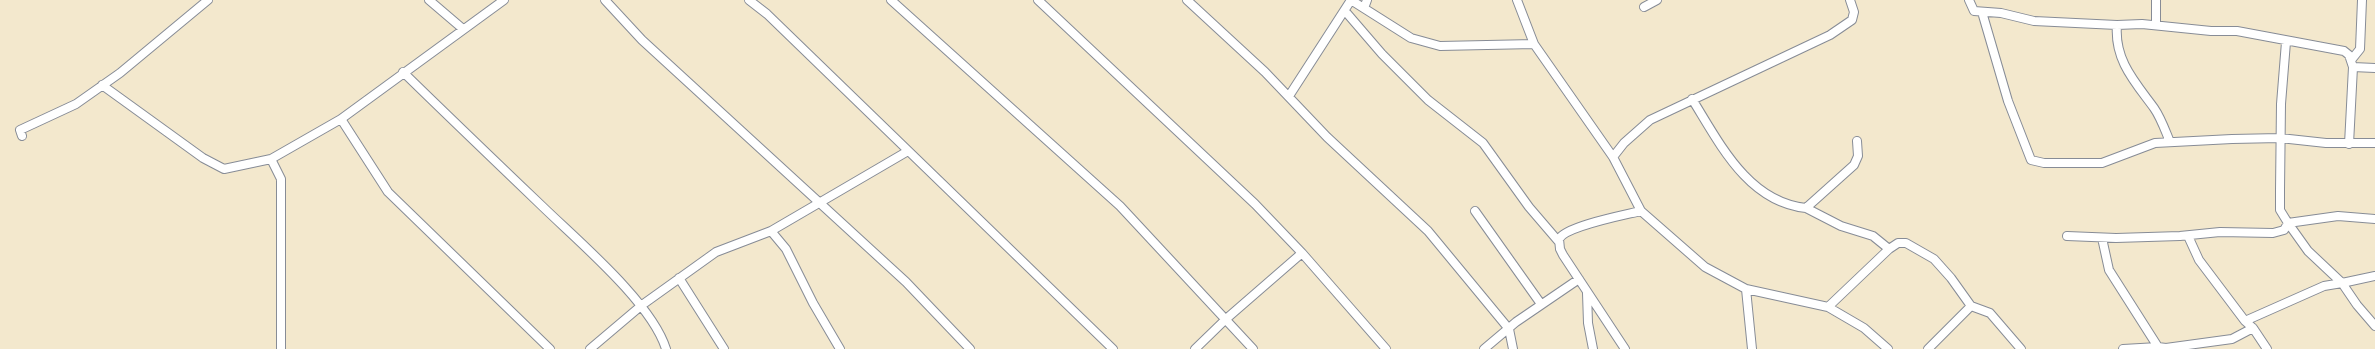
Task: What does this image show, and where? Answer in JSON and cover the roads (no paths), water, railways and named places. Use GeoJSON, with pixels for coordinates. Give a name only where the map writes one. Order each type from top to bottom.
{"type":"FeatureCollection","features":[{"type":"Feature","properties":{"kind":"street"},"geometry":{"type":"LineString","coordinates":[[22,136],[20,130],[76,104],[102,85],[208,0]]}},
{"type":"Feature","properties":{"kind":"street"},"geometry":{"type":"LineString","coordinates":[[429,0],[463,28]]}},
{"type":"Feature","properties":{"kind":"street"},"geometry":{"type":"LineString","coordinates":[[102,85],[203,158],[224,170],[272,160],[340,119],[463,28],[504,0]]}},
{"type":"Feature","properties":{"kind":"street"},"geometry":{"type":"LineString","coordinates":[[605,0],[642,40],[906,282],[970,349]]}},
{"type":"Feature","properties":{"kind":"street"},"geometry":{"type":"LineString","coordinates":[[749,0],[767,14],[1113,349]]}},
{"type":"Feature","properties":{"kind":"street"},"geometry":{"type":"LineString","coordinates":[[891,0],[1120,206],[1253,349]]}},
{"type":"Feature","properties":{"kind":"street"},"geometry":{"type":"LineString","coordinates":[[1038,0],[1255,204],[1302,253],[1386,349]]}},
{"type":"Feature","properties":{"kind":"street"},"geometry":{"type":"LineString","coordinates":[[1187,0],[1289,96],[1327,137],[1428,232],[1509,329],[1513,349]]}},
{"type":"Feature","properties":{"kind":"street"},"geometry":{"type":"LineString","coordinates":[[1289,96],[1351,0],[1366,4],[1411,38],[1440,46],[1534,44]]}},
{"type":"Feature","properties":{"kind":"street"},"geometry":{"type":"LineString","coordinates":[[1516,0],[1534,44],[1613,157],[1641,211],[1705,267],[1746,289],[1828,307],[1864,328],[1888,349]]}},
{"type":"Feature","properties":{"kind":"street"},"geometry":{"type":"LineString","coordinates":[[1644,7],[1657,0]]}},
{"type":"Feature","properties":{"kind":"street"},"geometry":{"type":"LineString","coordinates":[[1613,157],[1624,143],[1650,120],[1692,99],[1823,39],[1852,20],[1854,12],[1850,0]]}},
{"type":"Feature","properties":{"kind":"street"},"geometry":{"type":"LineString","coordinates":[[1970,0],[1974,11],[2034,21],[2117,25],[2156,24],[2211,31],[2237,31],[2286,42],[2316,44],[2344,51],[2352,63],[2375,68]]}},
{"type":"Feature","properties":{"kind":"street"},"geometry":{"type":"LineString","coordinates":[[2156,0],[2156,24]]}},
{"type":"Feature","properties":{"kind":"street"},"geometry":{"type":"LineString","coordinates":[[2349,144],[2352,63],[2360,49],[2362,0]]}},
{"type":"Feature","properties":{"kind":"street"},"geometry":{"type":"LineString","coordinates":[[1345,11],[1382,54],[1428,100],[1483,143],[1529,207],[1559,242]]}},
{"type":"Feature","properties":{"kind":"street"},"geometry":{"type":"LineString","coordinates":[[1982,12],[2008,101],[2031,160],[2044,164],[2102,163],[2144,146],[2170,142],[2280,138],[2349,144],[2375,143]]}},
{"type":"Feature","properties":{"kind":"street"},"geometry":{"type":"LineString","coordinates":[[2117,25],[2116,35],[2120,57],[2135,85],[2154,109],[2170,142]]}},
{"type":"Feature","properties":{"kind":"street"},"geometry":{"type":"LineString","coordinates":[[2286,42],[2280,138],[2280,210],[2308,251],[2342,283],[2357,305],[2375,326]]}},
{"type":"Feature","properties":{"kind":"street"},"geometry":{"type":"LineString","coordinates":[[403,72],[579,241],[642,305],[662,336],[666,349]]}},
{"type":"Feature","properties":{"kind":"street"},"geometry":{"type":"LineString","coordinates":[[1692,99],[1732,164],[1761,191],[1790,206],[1806,208],[1841,226],[1873,236],[1888,249]]}},
{"type":"Feature","properties":{"kind":"street"},"geometry":{"type":"LineString","coordinates":[[340,119],[388,192],[550,349]]}},
{"type":"Feature","properties":{"kind":"street"},"geometry":{"type":"LineString","coordinates":[[1806,208],[1854,165],[1858,156],[1857,141]]}},
{"type":"Feature","properties":{"kind":"street"},"geometry":{"type":"LineString","coordinates":[[590,349],[642,305],[716,252],[771,231],[821,204],[908,151]]}},
{"type":"Feature","properties":{"kind":"street"},"geometry":{"type":"LineString","coordinates":[[272,160],[281,179],[281,349]]}},
{"type":"Feature","properties":{"kind":"street"},"geometry":{"type":"LineString","coordinates":[[1475,211],[1541,304]]}},
{"type":"Feature","properties":{"kind":"street"},"geometry":{"type":"LineString","coordinates":[[1625,349],[1560,248],[1559,237],[1565,232],[1641,211]]}},
{"type":"Feature","properties":{"kind":"street"},"geometry":{"type":"LineString","coordinates":[[2288,223],[2338,216],[2375,219]]}},
{"type":"Feature","properties":{"kind":"street"},"geometry":{"type":"LineString","coordinates":[[2066,236],[2102,238],[2188,236],[2220,232],[2273,233],[2284,230],[2288,223]]}},
{"type":"Feature","properties":{"kind":"street"},"geometry":{"type":"LineString","coordinates":[[771,231],[786,250],[813,303],[840,349]]}},
{"type":"Feature","properties":{"kind":"street"},"geometry":{"type":"LineString","coordinates":[[2188,236],[2199,260],[2245,321],[2253,328],[2267,349]]}},
{"type":"Feature","properties":{"kind":"street"},"geometry":{"type":"LineString","coordinates":[[2102,238],[2109,270],[2158,347]]}},
{"type":"Feature","properties":{"kind":"street"},"geometry":{"type":"LineString","coordinates":[[1828,307],[1888,249],[1898,243],[1906,243],[1934,259],[1951,278],[1971,306],[1990,313],[2021,349]]}},
{"type":"Feature","properties":{"kind":"street"},"geometry":{"type":"LineString","coordinates":[[1195,349],[1226,319],[1302,253]]}},
{"type":"Feature","properties":{"kind":"street"},"geometry":{"type":"LineString","coordinates":[[2245,321],[2324,286],[2375,276]]}},
{"type":"Feature","properties":{"kind":"street"},"geometry":{"type":"LineString","coordinates":[[679,278],[724,349]]}},
{"type":"Feature","properties":{"kind":"street"},"geometry":{"type":"LineString","coordinates":[[1484,349],[1541,304],[1579,279]]}},
{"type":"Feature","properties":{"kind":"street"},"geometry":{"type":"LineString","coordinates":[[1746,289],[1752,349]]}},
{"type":"Feature","properties":{"kind":"street"},"geometry":{"type":"LineString","coordinates":[[1587,292],[1588,323],[1593,349]]}},
{"type":"Feature","properties":{"kind":"street"},"geometry":{"type":"LineString","coordinates":[[1928,349],[1971,306]]}},
{"type":"Feature","properties":{"kind":"street"},"geometry":{"type":"LineString","coordinates":[[2123,349],[2174,347],[2232,339],[2253,328]]}}]}
